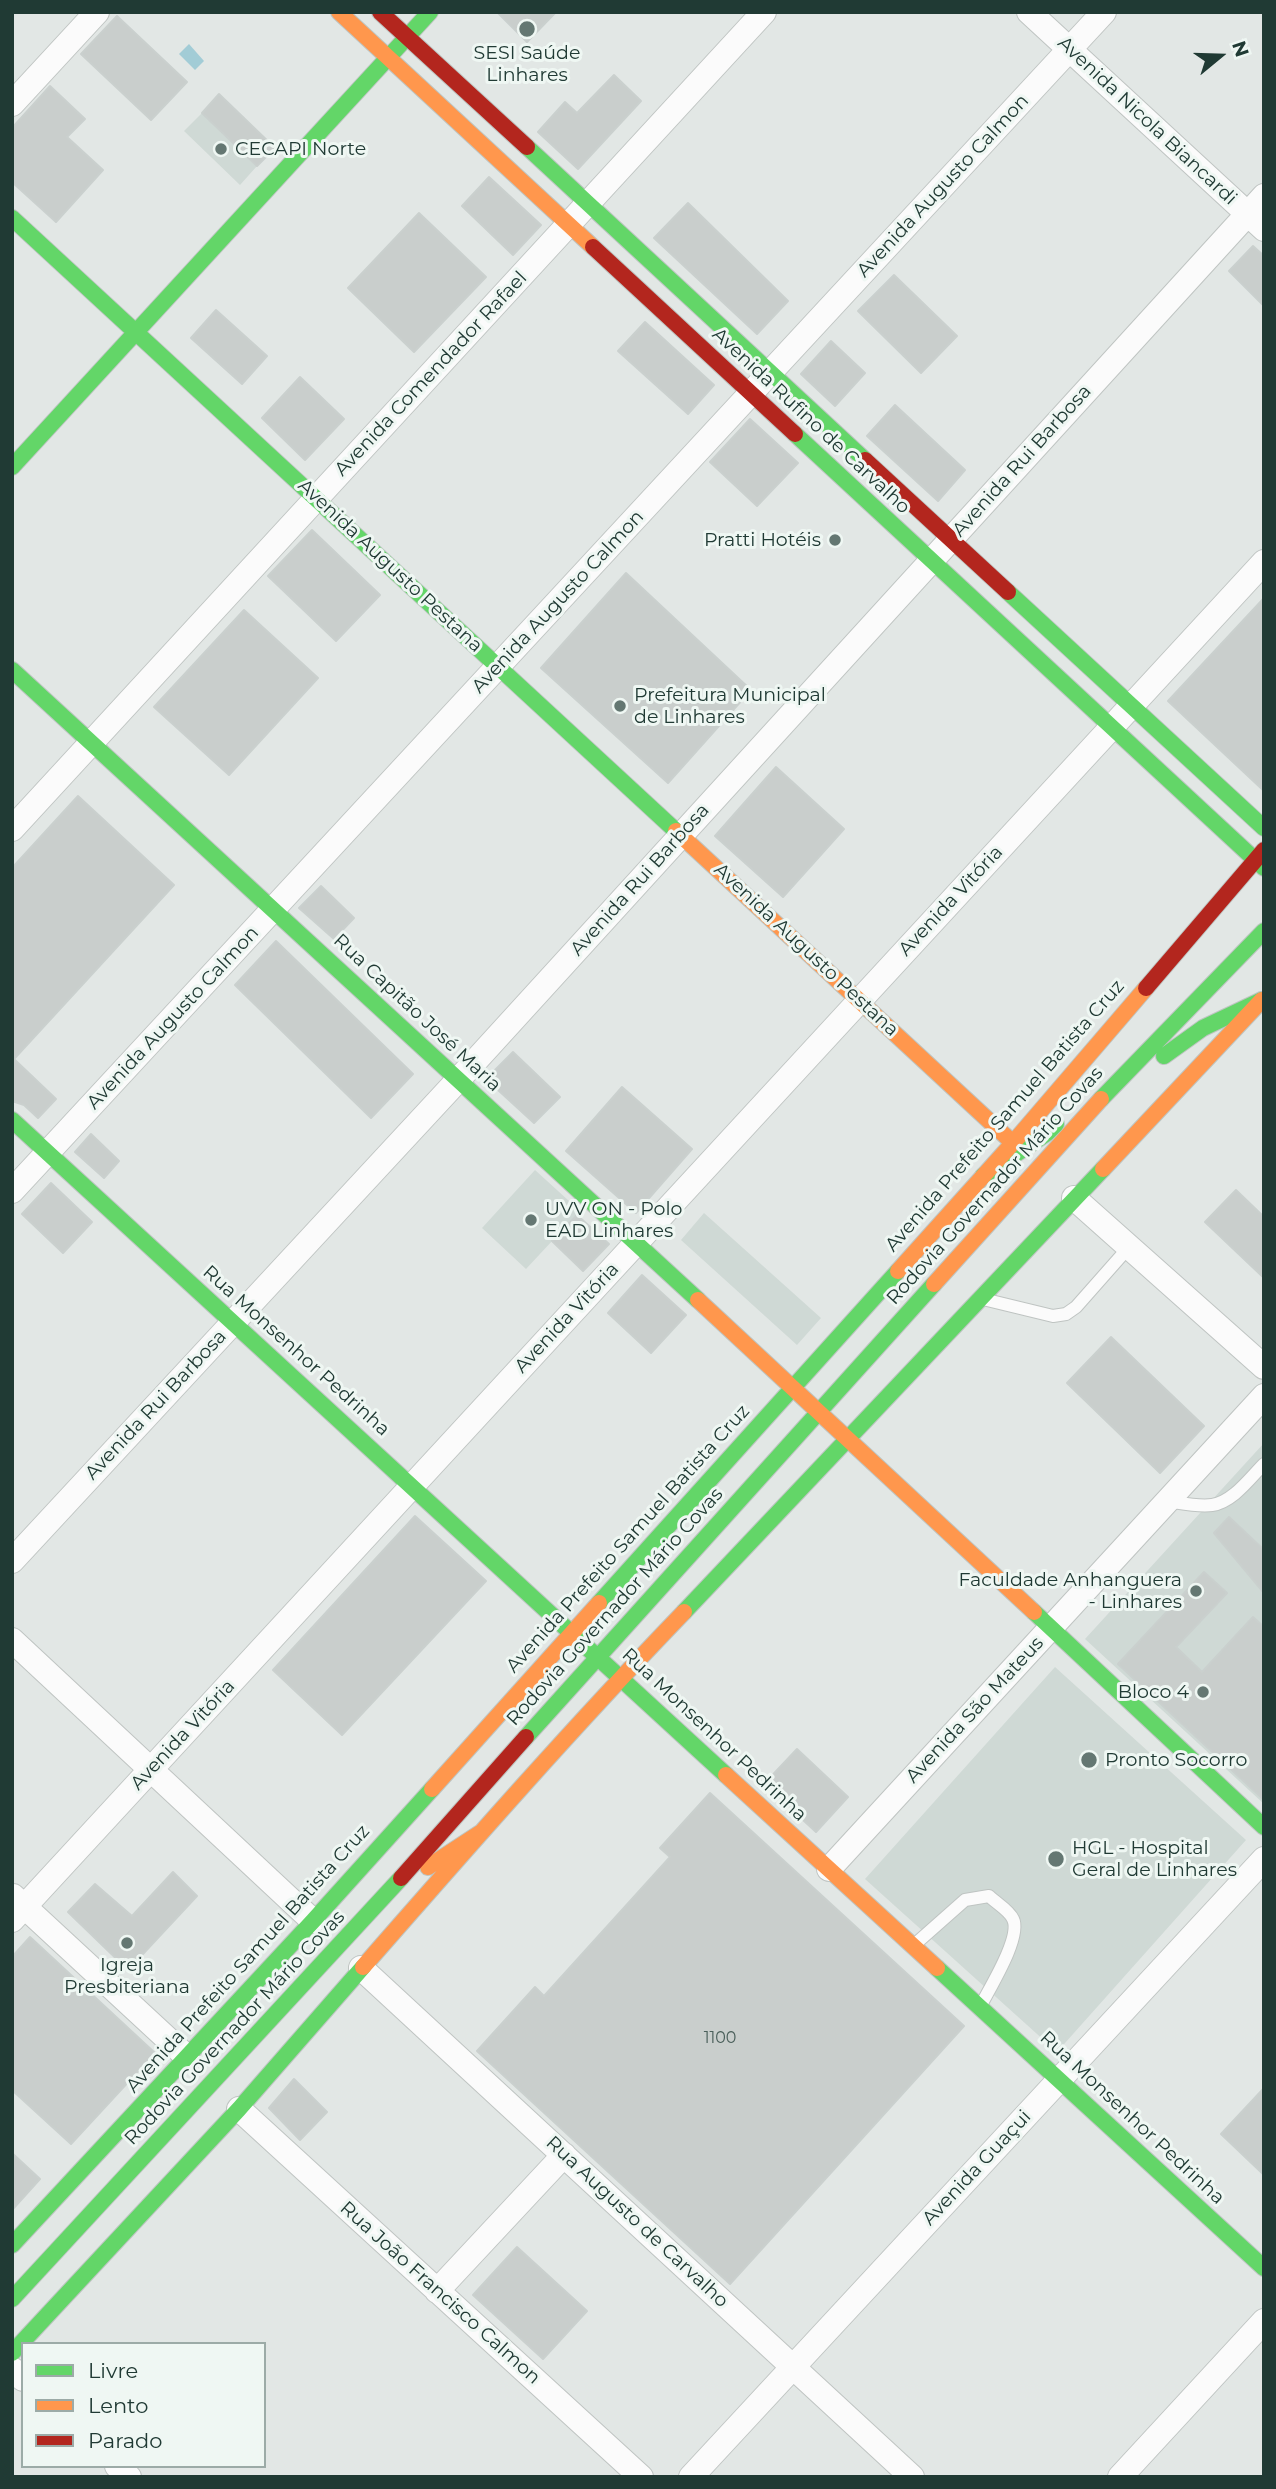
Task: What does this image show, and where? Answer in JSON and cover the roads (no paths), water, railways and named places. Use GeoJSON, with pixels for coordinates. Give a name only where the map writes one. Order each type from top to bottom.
{"type":"FeatureCollection","features":[{"type":"Feature","properties":{"kind":"main road","name":"Avenida Rufino de Carvalho"},"geometry":{"type":"LineString","coordinates":[[339,12],[1110,727],[1261,860]]}},
{"type":"Feature","properties":{"kind":"main road","name":"Avenida Rufino de Carvalho"},"geometry":{"type":"LineString","coordinates":[[380,12],[1264,828]]}},
{"type":"Feature","properties":{"kind":"main road"},"geometry":{"type":"LineString","coordinates":[[12,467],[430,12]]}},
{"type":"Feature","properties":{"kind":"main road","name":"Avenida Augusto Pestana"},"geometry":{"type":"LineString","coordinates":[[12,218],[1013,1143]]}},
{"type":"Feature","properties":{"kind":"main road","name":"Rua Capitão José Maria"},"geometry":{"type":"LineString","coordinates":[[12,670],[849,1439]]}},
{"type":"Feature","properties":{"kind":"main road","name":"Avenida Prefeito Samuel Batista Cruz"},"geometry":{"type":"LineString","coordinates":[[12,2245],[313,1921],[1013,1143],[1261,860]]}},
{"type":"Feature","properties":{"kind":"main road","name":"Rodovia Governador Mário Covas"},"geometry":{"type":"LineString","coordinates":[[12,2299],[388,1893],[597,1656],[1109,1090],[1264,931]]}},
{"type":"Feature","properties":{"kind":"main road"},"geometry":{"type":"LineString","coordinates":[[1109,1090],[1160,1059],[1203,1028],[1263,999]]}},
{"type":"Feature","properties":{"kind":"main road"},"geometry":{"type":"LineString","coordinates":[[22,2342],[239,2109],[480,1833],[621,1678],[1263,999]]}},
{"type":"Feature","properties":{"kind":"main road"},"geometry":{"type":"LineString","coordinates":[[983,1176],[1047,1133],[1098,1080],[1156,1039]]}},
{"type":"Feature","properties":{"kind":"main road","name":"Rua Monsenhor Pedrinha"},"geometry":{"type":"LineString","coordinates":[[12,1120],[1264,2267]]}},
{"type":"Feature","properties":{"kind":"main road"},"geometry":{"type":"LineString","coordinates":[[849,1439],[1264,1827]]}},
{"type":"Feature","properties":{"kind":"main road"},"geometry":{"type":"LineString","coordinates":[[388,1893],[480,1833]]}},
{"type":"Feature","properties":{"kind":"street"},"geometry":{"type":"LineString","coordinates":[[12,104],[97,12]]}},
{"type":"Feature","properties":{"kind":"street","name":"Avenida Comendador Rafael"},"geometry":{"type":"LineString","coordinates":[[12,829],[764,12]]}},
{"type":"Feature","properties":{"kind":"street","name":"Avenida Nicola Biancardi"},"geometry":{"type":"LineString","coordinates":[[1029,12],[1258,213]]}},
{"type":"Feature","properties":{"kind":"street","name":"Avenida Augusto Calmon"},"geometry":{"type":"LineString","coordinates":[[12,1191],[1104,12]]}},
{"type":"Feature","properties":{"kind":"street","name":"Avenida Rui Barbosa"},"geometry":{"type":"LineString","coordinates":[[12,1561],[458,1080],[951,539],[1258,213]]}},
{"type":"Feature","properties":{"kind":"street","name":"Avenida Vitória"},"geometry":{"type":"LineString","coordinates":[[16,1907],[151,1770],[1264,562]]}},
{"type":"Feature","properties":{"kind":"street"},"geometry":{"type":"LineString","coordinates":[[1074,1198],[1264,1367]]}},
{"type":"Feature","properties":{"kind":"street","name":"Avenida São Mateus"},"geometry":{"type":"LineString","coordinates":[[829,1869],[1264,1396]]}},
{"type":"Feature","properties":{"kind":"street"},"geometry":{"type":"LineString","coordinates":[[12,1640],[313,1921]]}},
{"type":"Feature","properties":{"kind":"street","name":"Avenida Guaçui"},"geometry":{"type":"LineString","coordinates":[[691,2477],[1264,1859]]}},
{"type":"Feature","properties":{"kind":"street"},"geometry":{"type":"LineString","coordinates":[[16,1907],[187,2057]]}},
{"type":"Feature","properties":{"kind":"street","name":"Rua Augusto de Carvalho"},"geometry":{"type":"LineString","coordinates":[[361,1968],[912,2477]]}},
{"type":"Feature","properties":{"kind":"street","name":"Rua João Francisco Calmon"},"geometry":{"type":"LineString","coordinates":[[239,2109],[641,2477]]}},
{"type":"Feature","properties":{"kind":"street"},"geometry":{"type":"LineString","coordinates":[[438,2291],[564,2155]]}},
{"type":"Feature","properties":{"kind":"street"},"geometry":{"type":"LineString","coordinates":[[1120,2477],[1264,2321]]}},
{"type":"Feature","properties":{"kind":"lane"},"geometry":{"type":"LineString","coordinates":[[980,1298],[1054,1316],[1066,1314],[1076,1307],[1129,1247]]}},
{"type":"Feature","properties":{"kind":"lane"},"geometry":{"type":"LineString","coordinates":[[1167,1501],[1211,1505],[1223,1502],[1234,1495],[1264,1464]]}},
{"type":"Feature","properties":{"kind":"lane"},"geometry":{"type":"LineString","coordinates":[[913,1946],[965,1900],[976,1896],[989,1896],[1012,1917],[1015,1926],[1014,1939],[980,2008]]}},
{"type":"Feature","properties":{"kind":"water"},"geometry":{"type":"Polygon","coordinates":[[[189,44],[204,61],[195,70],[179,54],[189,44]]]}},
{"type":"Feature","properties":{"kind":"place","name":"SESI Saúde Linhares"},"geometry":{"type":"Point","coordinates":[527,29]}},
{"type":"Feature","properties":{"kind":"place","name":"CECAPI Norte"},"geometry":{"type":"Point","coordinates":[221,149]}},
{"type":"Feature","properties":{"kind":"place","name":"Pratti Hotéis"},"geometry":{"type":"Point","coordinates":[835,540]}},
{"type":"Feature","properties":{"kind":"place","name":"Prefeitura Municipal de Linhares"},"geometry":{"type":"Point","coordinates":[620,706]}},
{"type":"Feature","properties":{"kind":"place","name":"UVV ON - Polo EAD Linhares"},"geometry":{"type":"Point","coordinates":[531,1220]}},
{"type":"Feature","properties":{"kind":"place","name":"Faculdade Anhanguera - Linhares"},"geometry":{"type":"Point","coordinates":[1196,1591]}},
{"type":"Feature","properties":{"kind":"place","name":"Bloco 4"},"geometry":{"type":"Point","coordinates":[1203,1692]}},
{"type":"Feature","properties":{"kind":"place","name":"Pronto Socorro"},"geometry":{"type":"Point","coordinates":[1089,1760]}},
{"type":"Feature","properties":{"kind":"place","name":"HGL - Hospital Geral de Linhares"},"geometry":{"type":"Point","coordinates":[1056,1859]}},
{"type":"Feature","properties":{"kind":"place","name":"Igreja Presbiteriana"},"geometry":{"type":"Point","coordinates":[127,1943]}}]}
